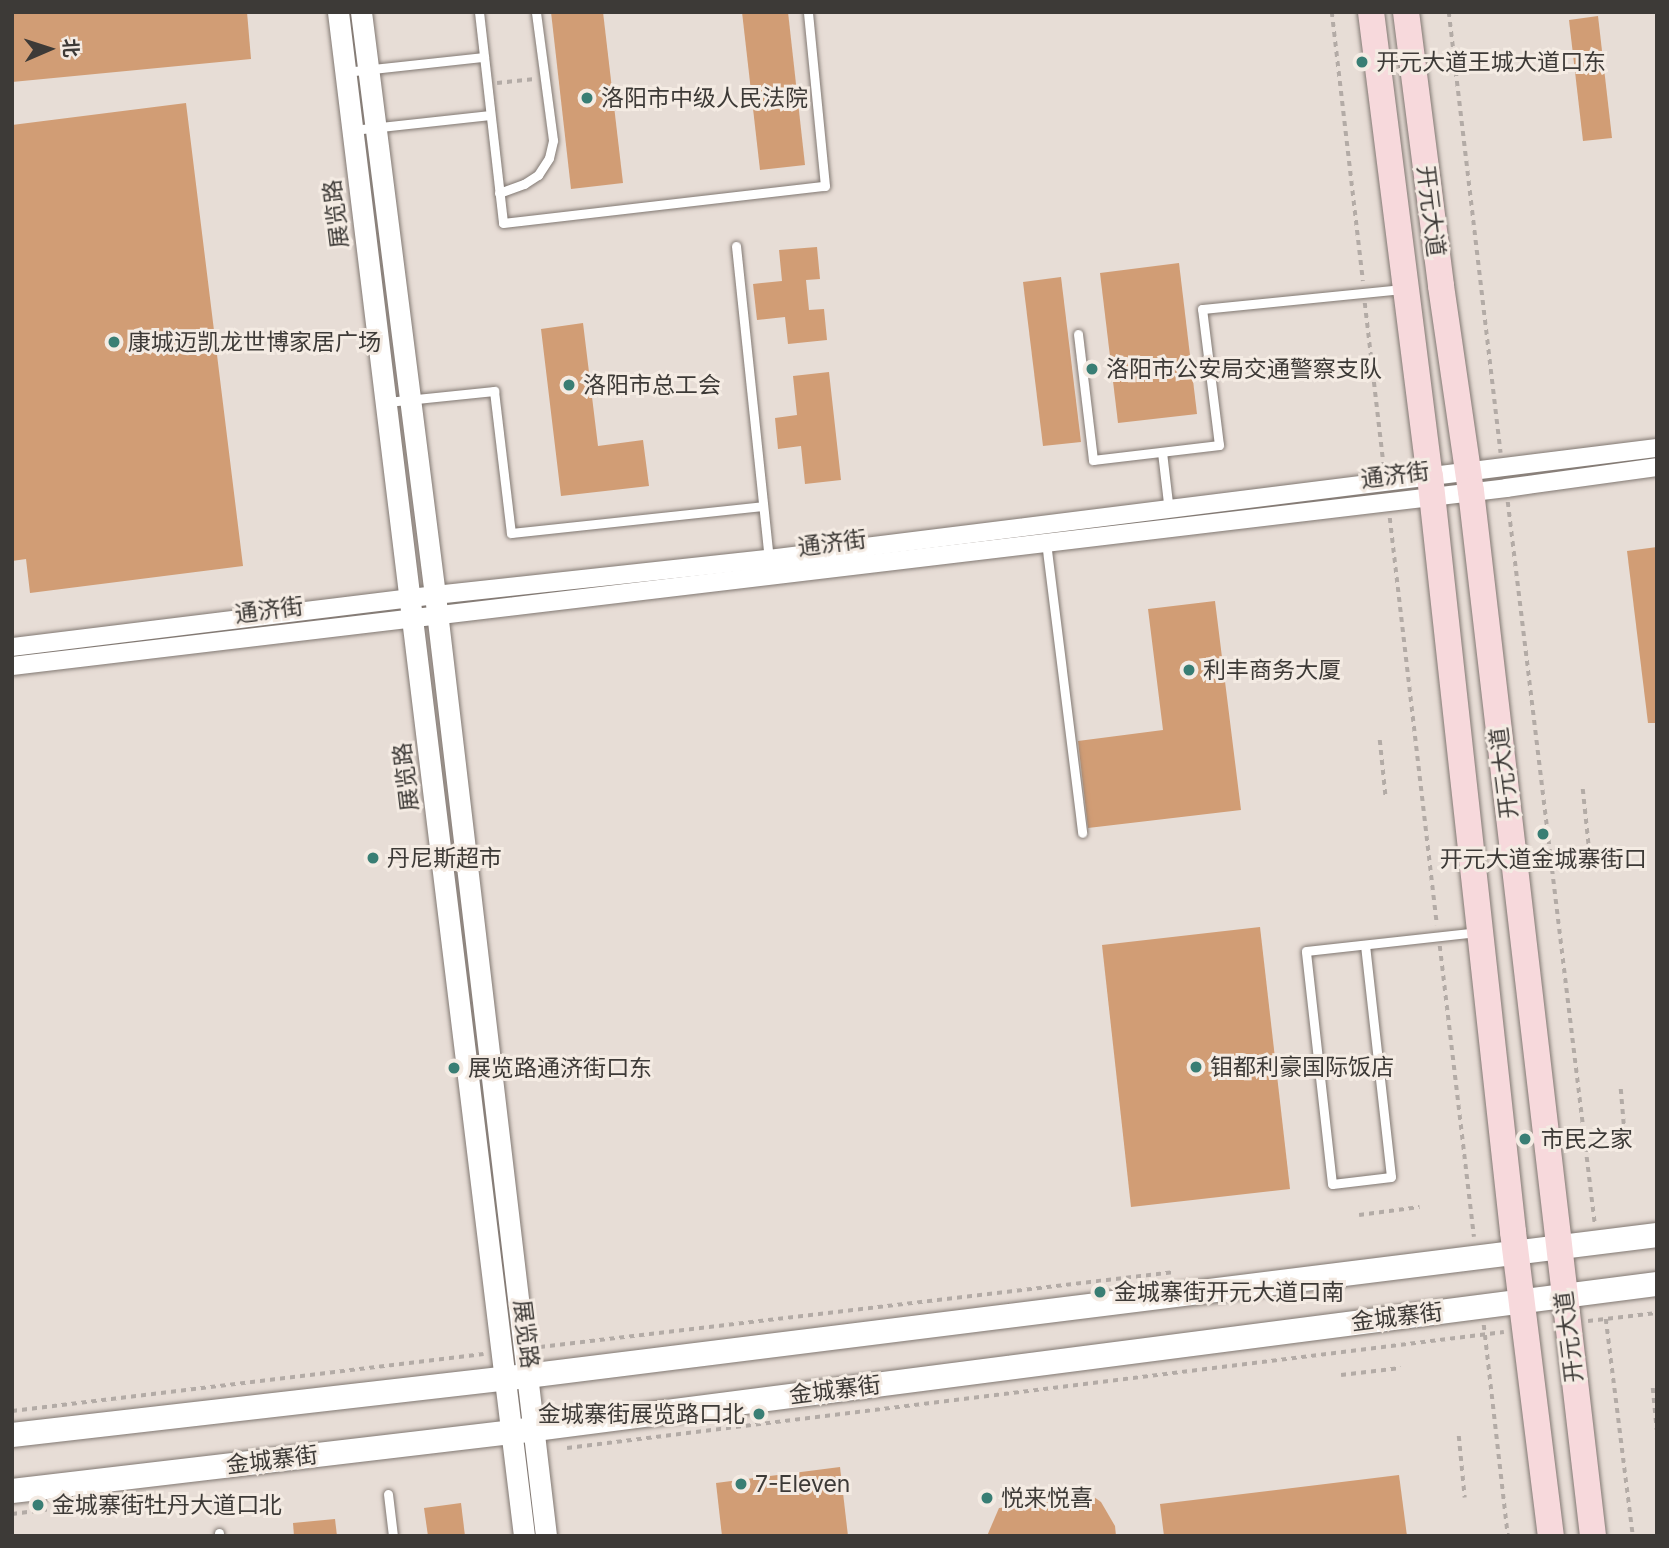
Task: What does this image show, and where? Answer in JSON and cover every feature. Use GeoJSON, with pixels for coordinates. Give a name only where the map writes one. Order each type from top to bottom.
{"type":"FeatureCollection","features":[{"type":"Feature","properties":{"kind":"main road","name":"开元大道"},"geometry":{"type":"LineString","coordinates":[[1371,12],[1430,486],[1514,1242],[1551,1536]]}},
{"type":"Feature","properties":{"kind":"main road","name":"开元大道"},"geometry":{"type":"LineString","coordinates":[[1406,12],[1441,286],[1470,481],[1593,1536]]}},
{"type":"Feature","properties":{"kind":"main road"},"geometry":{"type":"LineString","coordinates":[[12,1436],[516,1377],[1470,1244],[1514,1242],[1596,1232],[1657,1235]]}},
{"type":"Feature","properties":{"kind":"main road","name":"金城寨街"},"geometry":{"type":"LineString","coordinates":[[12,1491],[527,1437],[1657,1283]]}},
{"type":"Feature","properties":{"kind":"street","name":"展览路"},"geometry":{"type":"LineString","coordinates":[[338,12],[502,1352],[516,1377],[546,1536]]}},
{"type":"Feature","properties":{"kind":"street","name":"展览路"},"geometry":{"type":"LineString","coordinates":[[361,12],[436,605],[523,1349],[516,1377]]}},
{"type":"Feature","properties":{"kind":"street","name":"通济街"},"geometry":{"type":"LineString","coordinates":[[12,666],[436,605],[770,567],[1046,542],[1388,500],[1430,486],[1470,481],[1503,468],[1657,448]]}},
{"type":"Feature","properties":{"kind":"street","name":"通济街"},"geometry":{"type":"LineString","coordinates":[[1470,481],[1506,488],[1657,467]]}},
{"type":"Feature","properties":{"kind":"street","name":"通济街"},"geometry":{"type":"LineString","coordinates":[[770,567],[1169,509],[1386,482],[1430,486]]}},
{"type":"Feature","properties":{"kind":"street","name":"通济街"},"geometry":{"type":"LineString","coordinates":[[12,647],[412,608]]}},
{"type":"Feature","properties":{"kind":"street","name":"展览路"},"geometry":{"type":"LineString","coordinates":[[524,1536],[527,1437]]}},
{"type":"Feature","properties":{"kind":"lane"},"geometry":{"type":"LineString","coordinates":[[479,12],[503,223],[825,186],[808,12]]}},
{"type":"Feature","properties":{"kind":"lane"},"geometry":{"type":"LineString","coordinates":[[499,193],[531,179],[550,158],[553,140],[547,78],[536,12]]}},
{"type":"Feature","properties":{"kind":"lane"},"geometry":{"type":"LineString","coordinates":[[345,72],[484,57]]}},
{"type":"Feature","properties":{"kind":"lane"},"geometry":{"type":"LineString","coordinates":[[352,131],[490,115]]}},
{"type":"Feature","properties":{"kind":"lane"},"geometry":{"type":"LineString","coordinates":[[736,246],[770,567]]}},
{"type":"Feature","properties":{"kind":"lane"},"geometry":{"type":"LineString","coordinates":[[1079,334],[1093,460],[1219,445],[1202,309],[1404,289]]}},
{"type":"Feature","properties":{"kind":"lane"},"geometry":{"type":"LineString","coordinates":[[385,402],[494,391],[511,533],[763,506]]}},
{"type":"Feature","properties":{"kind":"lane"},"geometry":{"type":"LineString","coordinates":[[1162,452],[1172,527]]}},
{"type":"Feature","properties":{"kind":"lane"},"geometry":{"type":"LineString","coordinates":[[1046,542],[1082,833]]}},
{"type":"Feature","properties":{"kind":"lane"},"geometry":{"type":"LineString","coordinates":[[1364,945],[1391,1177],[1332,1184],[1306,951],[1479,932]]}},
{"type":"Feature","properties":{"kind":"lane"},"geometry":{"type":"LineString","coordinates":[[388,1494],[393,1536]]}},
{"type":"Feature","properties":{"kind":"path"},"geometry":{"type":"LineString","coordinates":[[1332,12],[1386,482]]}},
{"type":"Feature","properties":{"kind":"path"},"geometry":{"type":"LineString","coordinates":[[1449,12],[1503,468]]}},
{"type":"Feature","properties":{"kind":"path"},"geometry":{"type":"LineString","coordinates":[[511,82],[547,78]]}},
{"type":"Feature","properties":{"kind":"path"},"geometry":{"type":"LineString","coordinates":[[1506,488],[1596,1232]]}},
{"type":"Feature","properties":{"kind":"path"},"geometry":{"type":"LineString","coordinates":[[1388,500],[1470,1244],[1514,1242]]}},
{"type":"Feature","properties":{"kind":"path"},"geometry":{"type":"LineString","coordinates":[[1380,740],[1386,799]]}},
{"type":"Feature","properties":{"kind":"path"},"geometry":{"type":"LineString","coordinates":[[1583,789],[1589,847]]}},
{"type":"Feature","properties":{"kind":"path"},"geometry":{"type":"LineString","coordinates":[[1621,1089],[1626,1149]]}},
{"type":"Feature","properties":{"kind":"path"},"geometry":{"type":"LineString","coordinates":[[1359,1215],[1419,1208]]}},
{"type":"Feature","properties":{"kind":"path"},"geometry":{"type":"LineString","coordinates":[[1557,1237],[1596,1232],[1607,1220]]}},
{"type":"Feature","properties":{"kind":"path"},"geometry":{"type":"LineString","coordinates":[[523,1349],[1183,1271]]}},
{"type":"Feature","properties":{"kind":"path"},"geometry":{"type":"LineString","coordinates":[[1603,1290],[1633,1536]]}},
{"type":"Feature","properties":{"kind":"path"},"geometry":{"type":"LineString","coordinates":[[1481,1306],[1508,1536]]}},
{"type":"Feature","properties":{"kind":"path"},"geometry":{"type":"LineString","coordinates":[[1567,1324],[1657,1313]]}},
{"type":"Feature","properties":{"kind":"path"},"geometry":{"type":"LineString","coordinates":[[527,1437],[1525,1329]]}},
{"type":"Feature","properties":{"kind":"path"},"geometry":{"type":"LineString","coordinates":[[12,1411],[502,1352]]}},
{"type":"Feature","properties":{"kind":"path"},"geometry":{"type":"LineString","coordinates":[[1341,1375],[1401,1368]]}},
{"type":"Feature","properties":{"kind":"path"},"geometry":{"type":"LineString","coordinates":[[1653,1388],[1657,1430]]}},
{"type":"Feature","properties":{"kind":"path"},"geometry":{"type":"LineString","coordinates":[[1458,1436],[1465,1498]]}},
{"type":"Feature","properties":{"kind":"path"},"geometry":{"type":"LineString","coordinates":[[12,1514],[68,1507]]}},
{"type":"Feature","properties":{"kind":"building"},"geometry":{"type":"Polygon","coordinates":[[[12,12],[247,12],[251,59],[12,82],[12,12]]]}},
{"type":"Feature","properties":{"kind":"building","name":"洛阳市中级人民法院"},"geometry":{"type":"Polygon","coordinates":[[[551,12],[603,12],[623,183],[571,189],[551,12]]]}},
{"type":"Feature","properties":{"kind":"building","name":"洛阳市中级人民法院"},"geometry":{"type":"Polygon","coordinates":[[[742,12],[788,12],[805,165],[760,170],[742,12]]]}},
{"type":"Feature","properties":{"kind":"building"},"geometry":{"type":"Polygon","coordinates":[[[1598,16],[1612,138],[1583,141],[1569,20],[1598,16]]]}},
{"type":"Feature","properties":{"kind":"building","name":"康城迈凯龙世博家居广场"},"geometry":{"type":"Polygon","coordinates":[[[186,103],[243,566],[30,593],[26,559],[12,561],[12,125],[186,103]]]}},
{"type":"Feature","properties":{"kind":"building"},"geometry":{"type":"Polygon","coordinates":[[[817,247],[820,279],[806,280],[809,310],[824,309],[827,340],[788,344],[785,317],[757,320],[753,284],[782,281],[779,250],[817,247]]]}},
{"type":"Feature","properties":{"kind":"building"},"geometry":{"type":"Polygon","coordinates":[[[1179,263],[1197,414],[1118,423],[1100,273],[1179,263]]]}},
{"type":"Feature","properties":{"kind":"building"},"geometry":{"type":"Polygon","coordinates":[[[1061,277],[1081,442],[1043,446],[1023,282],[1061,277]]]}},
{"type":"Feature","properties":{"kind":"building","name":"洛阳市总工会"},"geometry":{"type":"Polygon","coordinates":[[[583,323],[598,446],[643,440],[649,486],[561,496],[541,329],[583,323]]]}},
{"type":"Feature","properties":{"kind":"building"},"geometry":{"type":"Polygon","coordinates":[[[829,372],[841,480],[805,484],[801,446],[778,449],[775,418],[797,415],[793,376],[829,372]]]}},
{"type":"Feature","properties":{"kind":"building"},"geometry":{"type":"Polygon","coordinates":[[[1657,547],[1657,723],[1648,723],[1627,551],[1657,547]]]}},
{"type":"Feature","properties":{"kind":"building","name":"利丰商务大厦"},"geometry":{"type":"Polygon","coordinates":[[[1215,601],[1241,810],[1088,828],[1078,741],[1163,730],[1148,609],[1215,601]]]}},
{"type":"Feature","properties":{"kind":"building","name":"钼都利豪国际饭店"},"geometry":{"type":"Polygon","coordinates":[[[1260,927],[1290,1189],[1131,1207],[1102,945],[1260,927]]]}},
{"type":"Feature","properties":{"kind":"building"},"geometry":{"type":"Polygon","coordinates":[[[840,1467],[848,1536],[722,1536],[716,1483],[840,1467]]]}},
{"type":"Feature","properties":{"kind":"building"},"geometry":{"type":"Polygon","coordinates":[[[1399,1475],[1407,1536],[1164,1536],[1160,1504],[1399,1475]]]}},
{"type":"Feature","properties":{"kind":"building"},"geometry":{"type":"Polygon","coordinates":[[[1094,1497],[1101,1502],[1115,1526],[1116,1536],[987,1536],[999,1508],[1094,1497]]]}},
{"type":"Feature","properties":{"kind":"building"},"geometry":{"type":"Polygon","coordinates":[[[461,1503],[465,1536],[428,1536],[424,1508],[461,1503]]]}},
{"type":"Feature","properties":{"kind":"building"},"geometry":{"type":"Polygon","coordinates":[[[335,1519],[337,1536],[294,1536],[293,1523],[335,1519]]]}},
{"type":"Feature","properties":{"kind":"place","name":"开元大道王城大道口东"},"geometry":{"type":"Point","coordinates":[1362,62]}},
{"type":"Feature","properties":{"kind":"place","name":"洛阳市中级人民法院"},"geometry":{"type":"Point","coordinates":[587,98]}},
{"type":"Feature","properties":{"kind":"place","name":"康城迈凯龙世博家居广场"},"geometry":{"type":"Point","coordinates":[114,342]}},
{"type":"Feature","properties":{"kind":"place","name":"洛阳市公安局交通警察支队"},"geometry":{"type":"Point","coordinates":[1092,369]}},
{"type":"Feature","properties":{"kind":"place","name":"洛阳市总工会"},"geometry":{"type":"Point","coordinates":[569,385]}},
{"type":"Feature","properties":{"kind":"place","name":"利丰商务大厦"},"geometry":{"type":"Point","coordinates":[1189,670]}},
{"type":"Feature","properties":{"kind":"place","name":"开元大道金城寨街口"},"geometry":{"type":"Point","coordinates":[1543,834]}},
{"type":"Feature","properties":{"kind":"place","name":"丹尼斯超市"},"geometry":{"type":"Point","coordinates":[373,858]}},
{"type":"Feature","properties":{"kind":"place","name":"钼都利豪国际饭店"},"geometry":{"type":"Point","coordinates":[1196,1067]}},
{"type":"Feature","properties":{"kind":"place","name":"展览路通济街口东"},"geometry":{"type":"Point","coordinates":[454,1068]}},
{"type":"Feature","properties":{"kind":"place","name":"市民之家"},"geometry":{"type":"Point","coordinates":[1525,1139]}},
{"type":"Feature","properties":{"kind":"place","name":"金城寨街开元大道口南"},"geometry":{"type":"Point","coordinates":[1100,1292]}},
{"type":"Feature","properties":{"kind":"place","name":"金城寨街展览路口北"},"geometry":{"type":"Point","coordinates":[759,1414]}},
{"type":"Feature","properties":{"kind":"place","name":"7-Eleven"},"geometry":{"type":"Point","coordinates":[741,1484]}},
{"type":"Feature","properties":{"kind":"place","name":"悦来悦喜"},"geometry":{"type":"Point","coordinates":[987,1498]}},
{"type":"Feature","properties":{"kind":"place","name":"金城寨街牡丹大道口北"},"geometry":{"type":"Point","coordinates":[38,1505]}}]}
